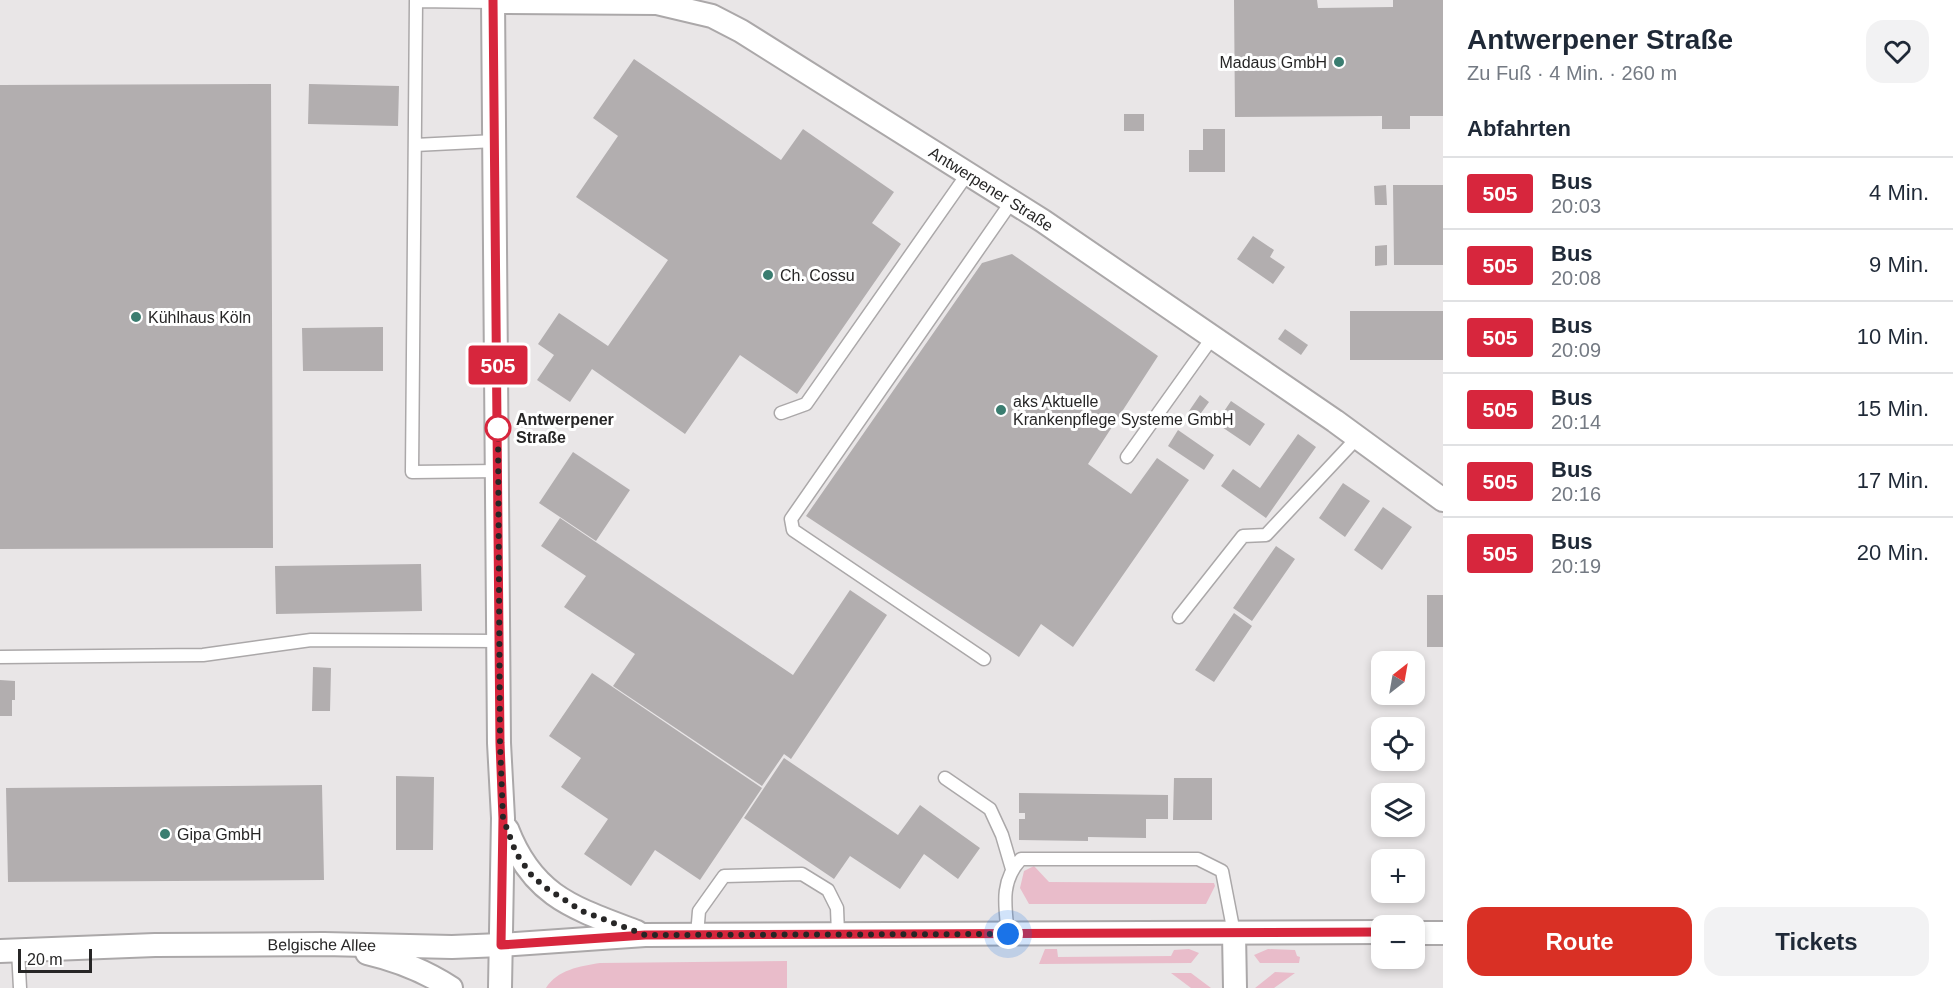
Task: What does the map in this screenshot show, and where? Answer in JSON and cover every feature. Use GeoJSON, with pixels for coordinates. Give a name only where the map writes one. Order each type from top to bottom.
{"type":"FeatureCollection","features":[{"type":"Feature","properties":{"kind":"street"},"geometry":{"type":"LineString","coordinates":[[494,1],[500,743],[503,818],[500,988]]}},
{"type":"Feature","properties":{"kind":"street","name":"Antwerpener Straße"},"geometry":{"type":"LineString","coordinates":[[494,1],[657,3],[712,16],[741,31],[1012,201],[1357,438],[1443,500]]}},
{"type":"Feature","properties":{"kind":"street","name":"Belgische Allee"},"geometry":{"type":"LineString","coordinates":[[503,818],[516,853],[532,876],[546,888],[582,911],[645,935]]}},
{"type":"Feature","properties":{"kind":"street","name":"Belgische Allee"},"geometry":{"type":"LineString","coordinates":[[9,950],[155,945],[501,945],[645,935],[1371,932]]}},
{"type":"Feature","properties":{"kind":"street"},"geometry":{"type":"LineString","coordinates":[[1234,933],[1235,988]]}},
{"type":"Feature","properties":{"kind":"street"},"geometry":{"type":"LineString","coordinates":[[1425,933],[1443,933]]}},
{"type":"Feature","properties":{"kind":"street"},"geometry":{"type":"LineString","coordinates":[[324,944],[393,960],[451,988]]}},
{"type":"Feature","properties":{"kind":"lane"},"geometry":{"type":"LineString","coordinates":[[494,1],[417,1],[412,472],[499,471]]}},
{"type":"Feature","properties":{"kind":"lane"},"geometry":{"type":"LineString","coordinates":[[415,145],[495,141]]}},
{"type":"Feature","properties":{"kind":"lane"},"geometry":{"type":"LineString","coordinates":[[781,413],[806,404],[968,173]]}},
{"type":"Feature","properties":{"kind":"lane"},"geometry":{"type":"LineString","coordinates":[[984,659],[793,530],[791,519],[1012,201]]}},
{"type":"Feature","properties":{"kind":"lane"},"geometry":{"type":"LineString","coordinates":[[1127,457],[1212,338]]}},
{"type":"Feature","properties":{"kind":"lane"},"geometry":{"type":"LineString","coordinates":[[1179,617],[1243,536],[1266,535],[1357,438]]}},
{"type":"Feature","properties":{"kind":"lane"},"geometry":{"type":"LineString","coordinates":[[0,657],[203,655],[311,640],[499,641]]}},
{"type":"Feature","properties":{"kind":"lane"},"geometry":{"type":"LineString","coordinates":[[945,778],[990,808],[1002,835],[1012,869]]}},
{"type":"Feature","properties":{"kind":"lane"},"geometry":{"type":"LineString","coordinates":[[1008,934],[1006,884],[1012,869],[1021,859],[1198,859],[1222,871],[1234,933]]}},
{"type":"Feature","properties":{"kind":"lane"},"geometry":{"type":"LineString","coordinates":[[697,935],[699,911],[724,876],[802,874],[828,890],[837,908],[838,934]]}},
{"type":"Feature","properties":{"kind":"lane"},"geometry":{"type":"LineString","coordinates":[[9,950],[20,988]]}},
{"type":"Feature","properties":{"kind":"shaded area"},"geometry":{"type":"Polygon","coordinates":[[[1034,866],[1049,882],[1214,883],[1215,886],[1206,904],[1029,904],[1020,888],[1024,871],[1034,866]]]}},
{"type":"Feature","properties":{"kind":"shaded area"},"geometry":{"type":"Polygon","coordinates":[[[1045,949],[1057,949],[1058,957],[1171,956],[1174,950],[1189,949],[1199,953],[1191,963],[1039,964],[1045,949]]]}},
{"type":"Feature","properties":{"kind":"shaded area"},"geometry":{"type":"Polygon","coordinates":[[[1268,949],[1295,950],[1297,956],[1300,957],[1299,963],[1260,963],[1254,955],[1268,949]]]}},
{"type":"Feature","properties":{"kind":"shaded area"},"geometry":{"type":"Polygon","coordinates":[[[787,961],[787,988],[546,988],[563,973],[577,967],[600,963],[787,961]]]}},
{"type":"Feature","properties":{"kind":"shaded area"},"geometry":{"type":"Polygon","coordinates":[[[1275,972],[1295,973],[1274,988],[1255,988],[1275,972]]]}},
{"type":"Feature","properties":{"kind":"shaded area"},"geometry":{"type":"Polygon","coordinates":[[[1171,973],[1191,973],[1211,988],[1191,988],[1171,973]]]}},
{"type":"Feature","properties":{"kind":"building","name":"Madaus GmbH"},"geometry":{"type":"Polygon","coordinates":[[[1234,0],[1317,0],[1318,8],[1393,7],[1393,0],[1443,0],[1443,116],[1410,116],[1410,129],[1382,129],[1382,116],[1235,117],[1234,0]]]}},
{"type":"Feature","properties":{"kind":"building"},"geometry":{"type":"Polygon","coordinates":[[[634,59],[781,160],[803,129],[894,192],[872,223],[901,244],[797,394],[740,355],[685,434],[592,369],[570,402],[537,380],[554,355],[538,344],[559,313],[608,346],[668,260],[576,197],[618,136],[593,118],[634,59]]]}},
{"type":"Feature","properties":{"kind":"building","name":"Kühlhaus Köln"},"geometry":{"type":"Polygon","coordinates":[[[271,84],[273,548],[0,549],[0,85],[271,84]]]}},
{"type":"Feature","properties":{"kind":"building"},"geometry":{"type":"Polygon","coordinates":[[[309,84],[399,86],[398,126],[308,124],[309,84]]]}},
{"type":"Feature","properties":{"kind":"building"},"geometry":{"type":"Polygon","coordinates":[[[1124,114],[1144,114],[1144,131],[1124,131],[1124,114]]]}},
{"type":"Feature","properties":{"kind":"building"},"geometry":{"type":"Polygon","coordinates":[[[1203,129],[1225,129],[1225,172],[1189,172],[1189,150],[1203,150],[1203,129]]]}},
{"type":"Feature","properties":{"kind":"building"},"geometry":{"type":"Polygon","coordinates":[[[1386,185],[1387,205],[1375,205],[1374,186],[1386,185]]]}},
{"type":"Feature","properties":{"kind":"building"},"geometry":{"type":"Polygon","coordinates":[[[1393,185],[1443,185],[1443,265],[1394,265],[1393,185]]]}},
{"type":"Feature","properties":{"kind":"building"},"geometry":{"type":"Polygon","coordinates":[[[1253,236],[1274,250],[1270,257],[1285,267],[1273,284],[1237,259],[1253,236]]]}},
{"type":"Feature","properties":{"kind":"building"},"geometry":{"type":"Polygon","coordinates":[[[1387,245],[1387,265],[1375,266],[1375,246],[1387,245]]]}},
{"type":"Feature","properties":{"kind":"building","name":"aks Aktuelle Krankenpflege Systeme GmbH"},"geometry":{"type":"Polygon","coordinates":[[[1012,254],[1158,356],[1088,464],[1131,494],[1157,458],[1189,480],[1073,647],[1041,624],[1019,657],[806,516],[982,263],[1012,254]]]}},
{"type":"Feature","properties":{"kind":"building"},"geometry":{"type":"Polygon","coordinates":[[[1350,311],[1443,311],[1443,360],[1350,360],[1350,311]]]}},
{"type":"Feature","properties":{"kind":"building"},"geometry":{"type":"Polygon","coordinates":[[[383,327],[383,371],[303,371],[302,328],[383,327]]]}},
{"type":"Feature","properties":{"kind":"building"},"geometry":{"type":"Polygon","coordinates":[[[1285,329],[1308,345],[1301,355],[1278,339],[1285,329]]]}},
{"type":"Feature","properties":{"kind":"building"},"geometry":{"type":"Polygon","coordinates":[[[1200,395],[1209,402],[1196,420],[1187,414],[1200,395]]]}},
{"type":"Feature","properties":{"kind":"building"},"geometry":{"type":"Polygon","coordinates":[[[1231,401],[1265,424],[1250,446],[1216,423],[1231,401]]]}},
{"type":"Feature","properties":{"kind":"building"},"geometry":{"type":"Polygon","coordinates":[[[1178,430],[1214,455],[1204,470],[1168,446],[1178,430]]]}},
{"type":"Feature","properties":{"kind":"building"},"geometry":{"type":"Polygon","coordinates":[[[1298,434],[1316,447],[1266,518],[1221,486],[1233,469],[1260,488],[1298,434]]]}},
{"type":"Feature","properties":{"kind":"building"},"geometry":{"type":"Polygon","coordinates":[[[573,452],[630,490],[596,541],[539,503],[573,452]]]}},
{"type":"Feature","properties":{"kind":"building"},"geometry":{"type":"Polygon","coordinates":[[[1343,483],[1370,501],[1345,537],[1319,518],[1343,483]]]}},
{"type":"Feature","properties":{"kind":"building"},"geometry":{"type":"Polygon","coordinates":[[[1383,507],[1412,527],[1382,570],[1354,550],[1383,507]]]}},
{"type":"Feature","properties":{"kind":"building"},"geometry":{"type":"Polygon","coordinates":[[[560,518],[793,675],[850,590],[887,615],[791,759],[784,754],[762,786],[613,686],[635,654],[564,607],[586,576],[541,546],[560,518]]]}},
{"type":"Feature","properties":{"kind":"building"},"geometry":{"type":"Polygon","coordinates":[[[1276,546],[1295,559],[1252,621],[1233,608],[1276,546]]]}},
{"type":"Feature","properties":{"kind":"building"},"geometry":{"type":"Polygon","coordinates":[[[421,564],[422,611],[276,614],[275,566],[421,564]]]}},
{"type":"Feature","properties":{"kind":"building"},"geometry":{"type":"Polygon","coordinates":[[[1427,595],[1443,595],[1443,647],[1427,647],[1427,595]]]}},
{"type":"Feature","properties":{"kind":"building"},"geometry":{"type":"Polygon","coordinates":[[[1234,613],[1252,626],[1214,682],[1195,670],[1234,613]]]}},
{"type":"Feature","properties":{"kind":"building"},"geometry":{"type":"Polygon","coordinates":[[[313,667],[331,668],[330,711],[312,711],[313,667]]]}},
{"type":"Feature","properties":{"kind":"building"},"geometry":{"type":"Polygon","coordinates":[[[592,673],[762,788],[700,880],[655,850],[631,886],[584,854],[608,819],[561,787],[581,758],[549,736],[592,673]]]}},
{"type":"Feature","properties":{"kind":"building"},"geometry":{"type":"Polygon","coordinates":[[[0,680],[15,681],[12,716],[0,716],[0,680]]]}},
{"type":"Feature","properties":{"kind":"building"},"geometry":{"type":"Polygon","coordinates":[[[784,758],[898,835],[920,805],[980,848],[958,879],[924,854],[900,889],[850,856],[834,879],[744,818],[784,758]]]}},
{"type":"Feature","properties":{"kind":"building"},"geometry":{"type":"Polygon","coordinates":[[[396,776],[434,777],[433,850],[396,850],[396,776]]]}},
{"type":"Feature","properties":{"kind":"building"},"geometry":{"type":"Polygon","coordinates":[[[1174,778],[1212,778],[1212,820],[1173,820],[1174,778]]]}},
{"type":"Feature","properties":{"kind":"building","name":"Gipa GmbH"},"geometry":{"type":"Polygon","coordinates":[[[322,785],[324,880],[8,882],[6,788],[322,785]]]}},
{"type":"Feature","properties":{"kind":"building"},"geometry":{"type":"Polygon","coordinates":[[[1019,793],[1168,795],[1168,819],[1146,819],[1146,838],[1088,837],[1088,841],[1019,840],[1019,819],[1025,819],[1025,813],[1019,813],[1019,793]]]}},
{"type":"Feature","properties":{"kind":"bus line","name":"505"},"geometry":{"type":"LineString","coordinates":[[493,0],[500,743],[503,818],[501,945],[645,935],[1371,932]]}},
{"type":"Feature","properties":{"kind":"place","name":"Madaus GmbH"},"geometry":{"type":"Point","coordinates":[1339,62]}},
{"type":"Feature","properties":{"kind":"place","name":"Ch. Cossu"},"geometry":{"type":"Point","coordinates":[768,275]}},
{"type":"Feature","properties":{"kind":"place","name":"Kühlhaus Köln"},"geometry":{"type":"Point","coordinates":[136,317]}},
{"type":"Feature","properties":{"kind":"place","name":"aks Aktuelle Krankenpflege Systeme GmbH"},"geometry":{"type":"Point","coordinates":[1001,410]}},
{"type":"Feature","properties":{"kind":"place","name":"Antwerpener Straße"},"geometry":{"type":"Point","coordinates":[498,428]}},
{"type":"Feature","properties":{"kind":"place","name":"Gipa GmbH"},"geometry":{"type":"Point","coordinates":[165,834]}},
{"type":"Feature","properties":{"kind":"route"},"geometry":{"type":"LineString","coordinates":[[498,428],[500,743],[503,818],[516,853],[532,876],[560,898],[582,911],[645,935],[1008,934]]}}]}
